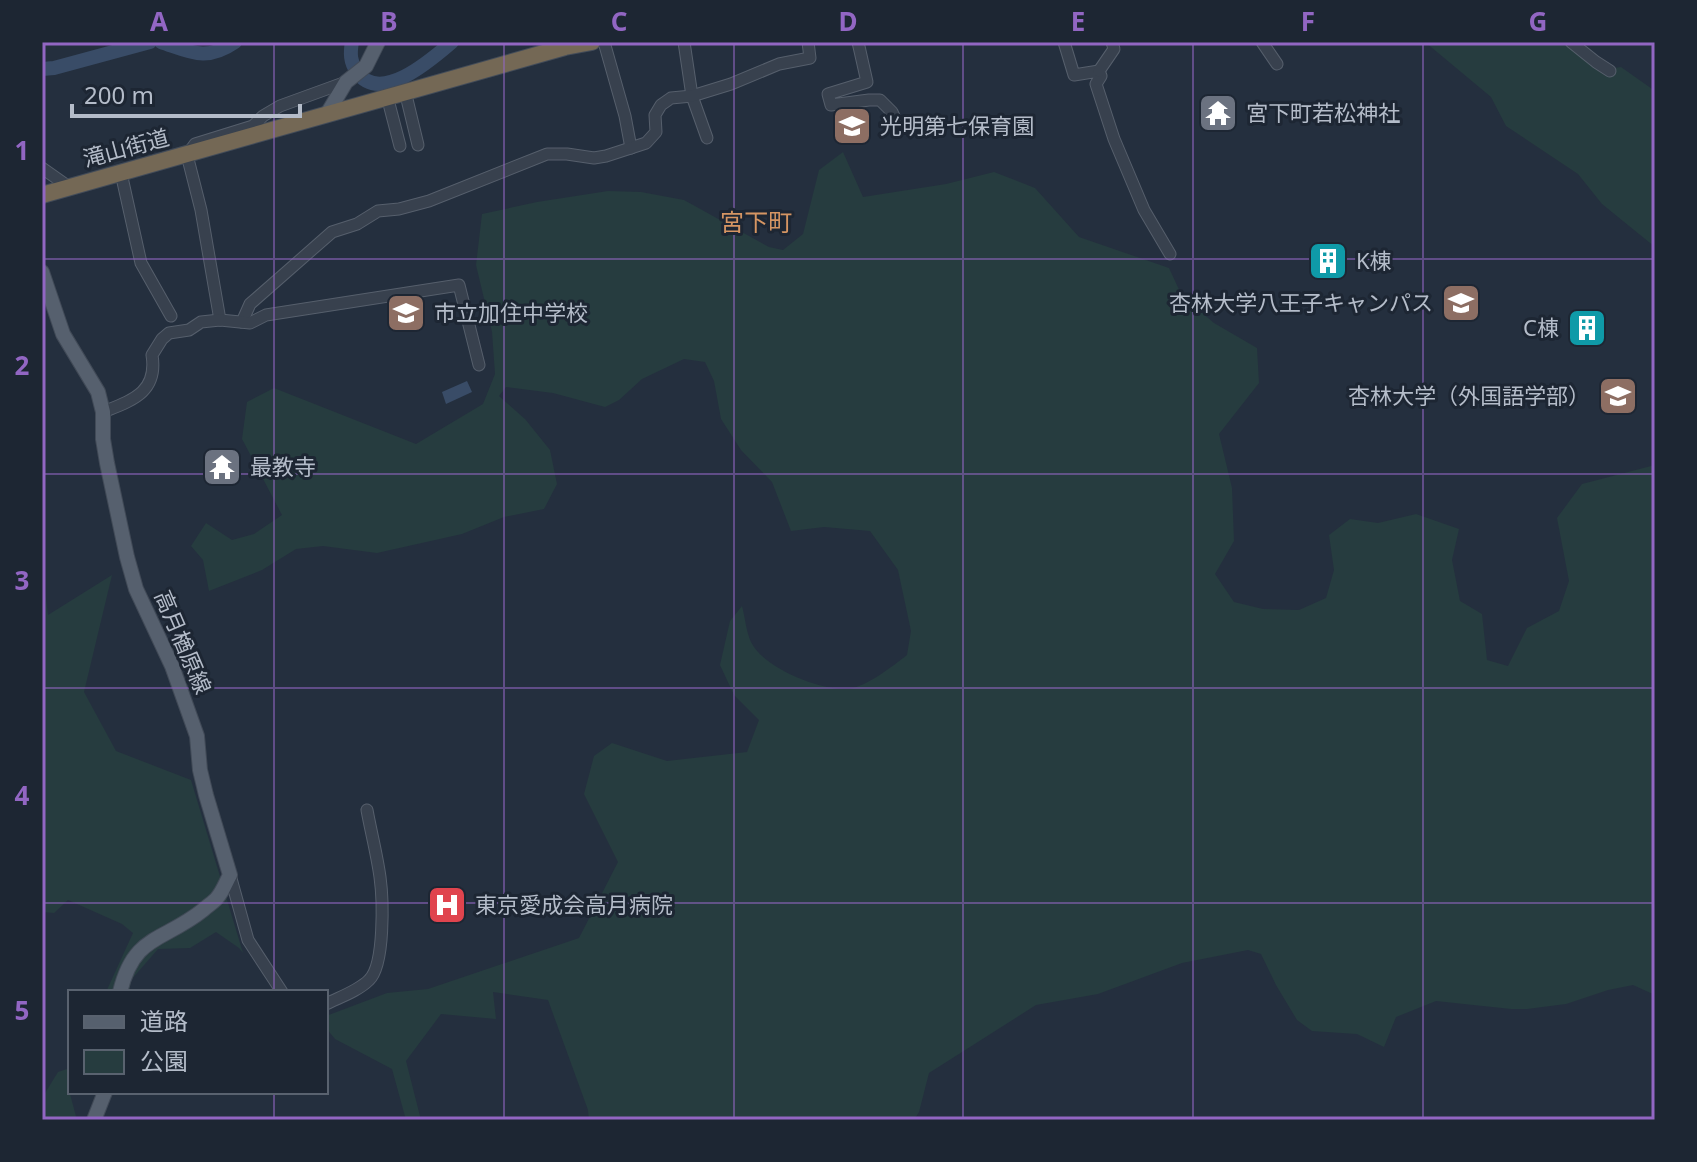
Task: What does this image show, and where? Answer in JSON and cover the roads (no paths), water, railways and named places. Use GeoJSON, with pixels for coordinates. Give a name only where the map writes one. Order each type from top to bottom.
{"type":"FeatureCollection","features":[{"type":"Feature","properties":{"kind":"highway","name":"滝山街道"},"geometry":{"type":"LineString","coordinates":[[42,195],[387,96],[592,42]]}},
{"type":"Feature","properties":{"kind":"main road"},"geometry":{"type":"LineString","coordinates":[[327,114],[354,76],[366,66],[378,42]]}},
{"type":"Feature","properties":{"kind":"main road","name":"高月楢原線"},"geometry":{"type":"LineString","coordinates":[[42,272],[63,334],[98,392],[103,412],[107,463],[127,557],[136,589],[172,666],[197,736],[200,770],[230,875]]}},
{"type":"Feature","properties":{"kind":"main road"},"geometry":{"type":"LineString","coordinates":[[120,990],[124,973],[134,956],[145,945],[195,916],[218,897],[230,875]]}},
{"type":"Feature","properties":{"kind":"main road"},"geometry":{"type":"LineString","coordinates":[[94,1120],[104,1094]]}},
{"type":"Feature","properties":{"kind":"street"},"geometry":{"type":"LineString","coordinates":[[604,42],[631,148]]}},
{"type":"Feature","properties":{"kind":"street"},"geometry":{"type":"LineString","coordinates":[[684,42],[692,96],[707,138]]}},
{"type":"Feature","properties":{"kind":"street"},"geometry":{"type":"LineString","coordinates":[[242,322],[250,304],[332,232],[357,224],[378,211],[429,201],[547,154],[594,158],[646,143],[656,132],[655,115],[661,105],[671,98],[692,96],[779,64],[810,58],[808,42]]}},
{"type":"Feature","properties":{"kind":"street"},"geometry":{"type":"LineString","coordinates":[[858,42],[867,82],[828,94],[831,105],[880,100],[892,112],[898,125]]}},
{"type":"Feature","properties":{"kind":"street"},"geometry":{"type":"LineString","coordinates":[[1064,42],[1074,75],[1099,71],[1114,49],[1112,42]]}},
{"type":"Feature","properties":{"kind":"street"},"geometry":{"type":"LineString","coordinates":[[1262,42],[1277,64]]}},
{"type":"Feature","properties":{"kind":"street"},"geometry":{"type":"LineString","coordinates":[[1571,42],[1610,71]]}},
{"type":"Feature","properties":{"kind":"street"},"geometry":{"type":"LineString","coordinates":[[1099,71],[1101,76],[1096,84],[1114,139],[1144,210],[1170,254]]}},
{"type":"Feature","properties":{"kind":"street"},"geometry":{"type":"LineString","coordinates":[[220,320],[201,210],[187,155],[195,144],[253,126],[280,106],[354,76]]}},
{"type":"Feature","properties":{"kind":"street"},"geometry":{"type":"LineString","coordinates":[[405,91],[418,145]]}},
{"type":"Feature","properties":{"kind":"street"},"geometry":{"type":"LineString","coordinates":[[387,96],[400,146]]}},
{"type":"Feature","properties":{"kind":"street"},"geometry":{"type":"LineString","coordinates":[[45,172],[69,187]]}},
{"type":"Feature","properties":{"kind":"street"},"geometry":{"type":"LineString","coordinates":[[121,173],[141,263],[171,316]]}},
{"type":"Feature","properties":{"kind":"street"},"geometry":{"type":"LineString","coordinates":[[103,412],[136,399],[149,383],[155,369],[152,355],[169,333],[189,330],[201,322],[250,323],[266,315],[459,285],[479,365]]}},
{"type":"Feature","properties":{"kind":"street"},"geometry":{"type":"LineString","coordinates":[[328,1003],[369,981],[379,959],[380,880],[367,810]]}},
{"type":"Feature","properties":{"kind":"street"},"geometry":{"type":"LineString","coordinates":[[230,875],[248,940],[281,990]]}},
{"type":"Feature","properties":{"kind":"water"},"geometry":{"type":"Polygon","coordinates":[[[467,381],[472,392],[446,404],[442,392],[467,381]]]}},
{"type":"Feature","properties":{"kind":"waterway"},"geometry":{"type":"LineString","coordinates":[[42,69],[150,42]]}},
{"type":"Feature","properties":{"kind":"waterway"},"geometry":{"type":"LineString","coordinates":[[161,42],[198,53],[215,52],[235,42]]}},
{"type":"Feature","properties":{"kind":"waterway"},"geometry":{"type":"LineString","coordinates":[[352,42],[351,57],[357,72],[367,81],[379,84],[392,82],[419,68],[452,42]]}},
{"type":"Feature","properties":{"kind":"place","name":"宮下町若松神社"},"geometry":{"type":"Point","coordinates":[1218,113]}},
{"type":"Feature","properties":{"kind":"place","name":"光明第七保育園"},"geometry":{"type":"Point","coordinates":[852,126]}},
{"type":"Feature","properties":{"kind":"place","name":"K棟"},"geometry":{"type":"Point","coordinates":[1328,261]}},
{"type":"Feature","properties":{"kind":"place","name":"杏林大学八王子キャンパス"},"geometry":{"type":"Point","coordinates":[1461,303]}},
{"type":"Feature","properties":{"kind":"place","name":"市立加住中学校"},"geometry":{"type":"Point","coordinates":[406,313]}},
{"type":"Feature","properties":{"kind":"place","name":"C棟"},"geometry":{"type":"Point","coordinates":[1587,328]}},
{"type":"Feature","properties":{"kind":"place","name":"杏林大学（外国語学部）"},"geometry":{"type":"Point","coordinates":[1618,396]}},
{"type":"Feature","properties":{"kind":"place","name":"最教寺"},"geometry":{"type":"Point","coordinates":[222,467]}},
{"type":"Feature","properties":{"kind":"place","name":"東京愛成会高月病院"},"geometry":{"type":"Point","coordinates":[447,905]}},
{"type":"Feature","properties":{"kind":"district","name":"宮下町"},"geometry":{"type":"Point","coordinates":[756,223]}}]}
